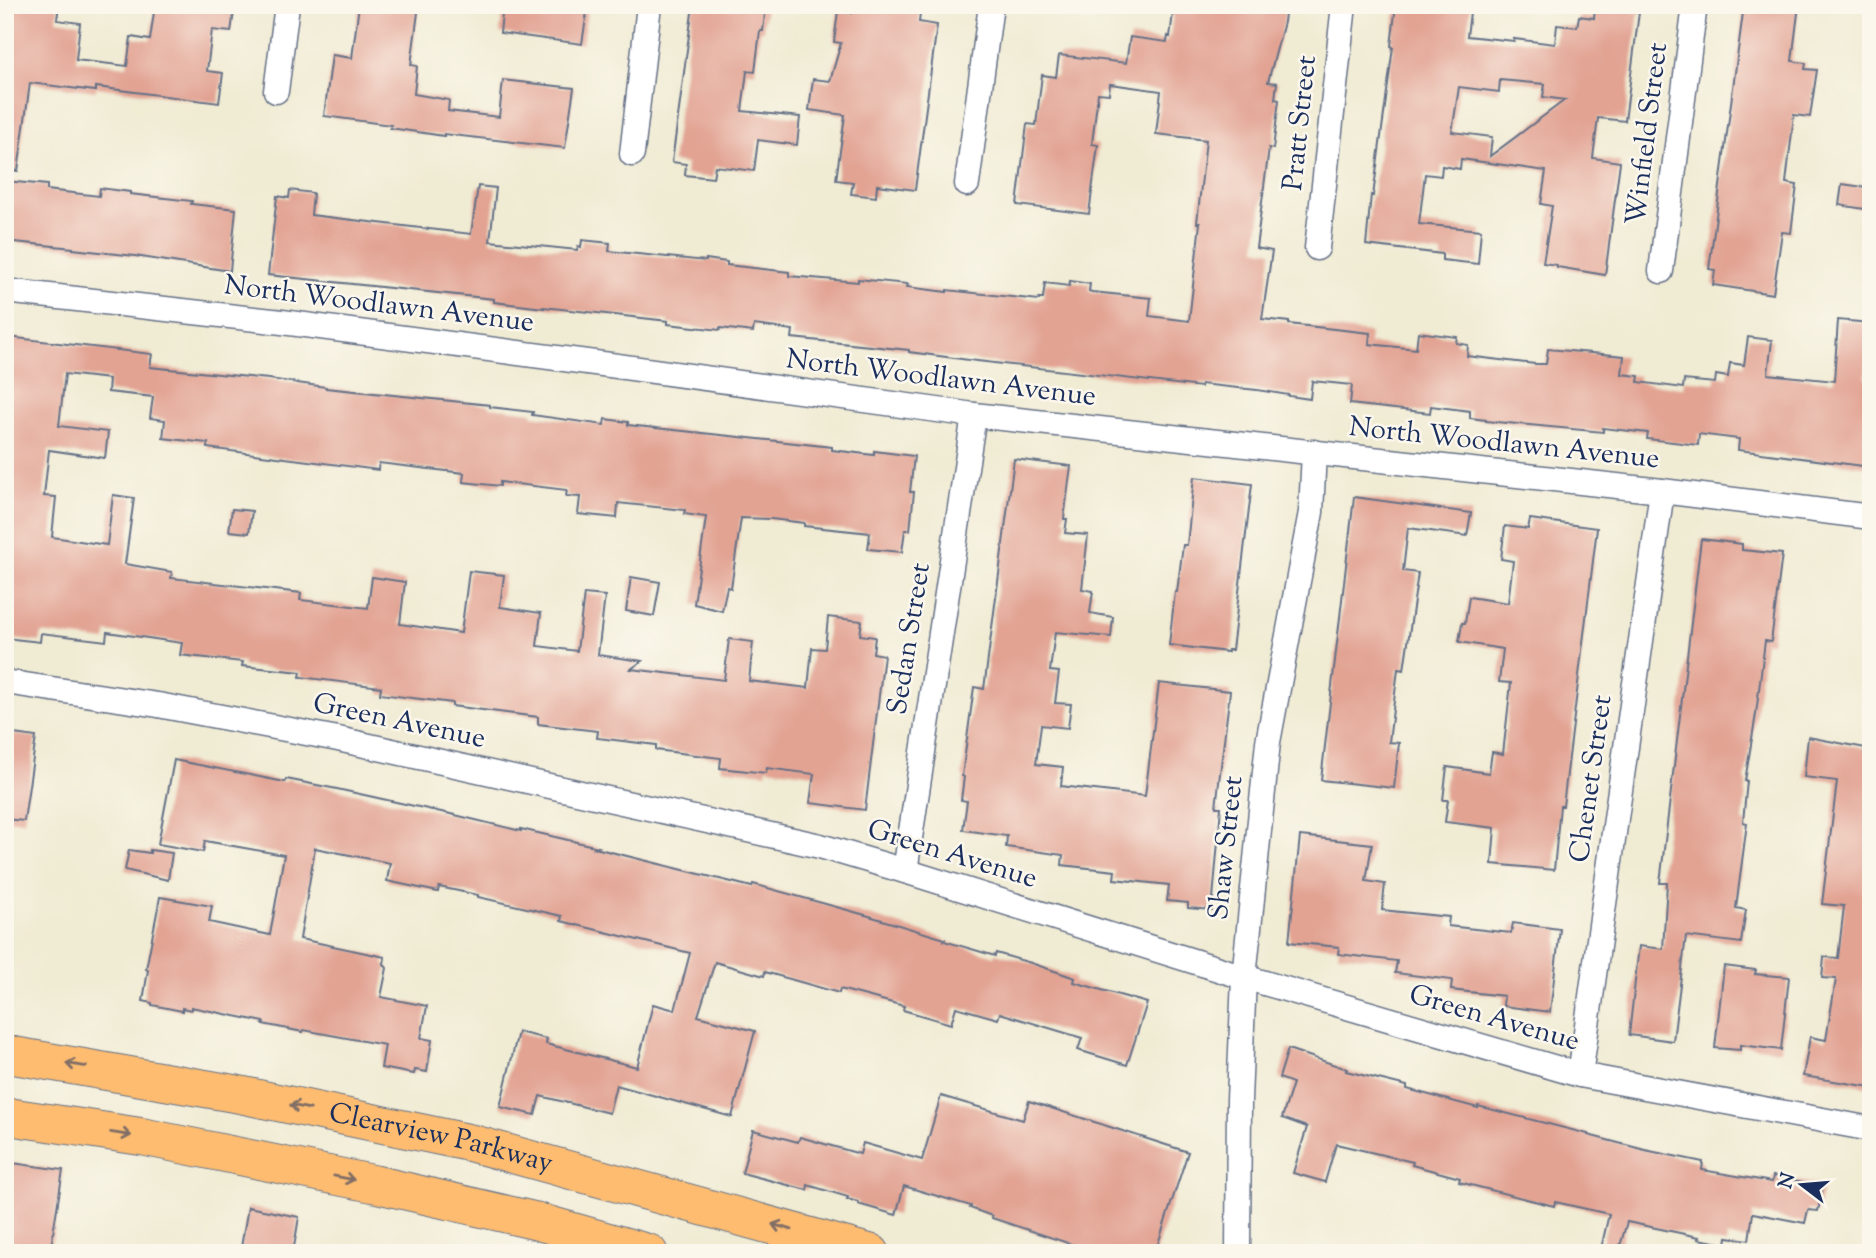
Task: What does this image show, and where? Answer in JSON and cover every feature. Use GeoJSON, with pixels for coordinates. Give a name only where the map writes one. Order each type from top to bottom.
{"type":"FeatureCollection","features":[{"type":"Feature","properties":{"kind":"highway","name":"Clearview Parkway"},"geometry":{"type":"LineString","coordinates":[[5,1054],[237,1094],[471,1143],[871,1253]]}},
{"type":"Feature","properties":{"kind":"highway","name":"Clearview Parkway"},"geometry":{"type":"LineString","coordinates":[[5,1116],[144,1137],[375,1184],[536,1221],[649,1253]]}},
{"type":"Feature","properties":{"kind":"street"},"geometry":{"type":"LineString","coordinates":[[276,91],[287,5]]}},
{"type":"Feature","properties":{"kind":"street"},"geometry":{"type":"LineString","coordinates":[[632,154],[649,5]]}},
{"type":"Feature","properties":{"kind":"street"},"geometry":{"type":"LineString","coordinates":[[967,184],[991,5]]}},
{"type":"Feature","properties":{"kind":"street","name":"Pratt Street"},"geometry":{"type":"LineString","coordinates":[[1317,247],[1344,5]]}},
{"type":"Feature","properties":{"kind":"street","name":"Winfield Street"},"geometry":{"type":"LineString","coordinates":[[1661,271],[1695,5]]}},
{"type":"Feature","properties":{"kind":"street","name":"North Woodlawn Avenue"},"geometry":{"type":"LineString","coordinates":[[5,291],[282,322],[974,415],[1662,491],[1871,517]]}},
{"type":"Feature","properties":{"kind":"street","name":"Sedan Street"},"geometry":{"type":"LineString","coordinates":[[905,871],[974,415]]}},
{"type":"Feature","properties":{"kind":"street","name":"Shaw Street"},"geometry":{"type":"LineString","coordinates":[[1238,1253],[1239,1100],[1244,977],[1268,742],[1311,512],[1314,452]]}},
{"type":"Feature","properties":{"kind":"street","name":"Chenet Street"},"geometry":{"type":"LineString","coordinates":[[1580,1075],[1662,491]]}},
{"type":"Feature","properties":{"kind":"street","name":"Green Avenue"},"geometry":{"type":"LineString","coordinates":[[5,682],[158,705],[338,739],[820,846],[1244,977],[1580,1075],[1871,1129]]}},
{"type":"Feature","properties":{"kind":"building"},"geometry":{"type":"Polygon","coordinates":[[[5,5],[59,5],[57,20],[80,23],[76,60],[127,66],[131,37],[150,40],[155,5],[235,5],[231,32],[212,30],[207,71],[223,73],[219,103],[96,87],[96,91],[30,83],[18,171],[5,170],[5,113],[10,76],[5,75],[5,5]]]}},
{"type":"Feature","properties":{"kind":"building"},"geometry":{"type":"Polygon","coordinates":[[[359,5],[419,5],[411,65],[417,66],[414,94],[449,100],[448,111],[499,117],[503,80],[574,88],[565,148],[444,136],[390,128],[391,125],[324,116],[332,55],[352,58],[359,5]]]}},
{"type":"Feature","properties":{"kind":"building"},"geometry":{"type":"Polygon","coordinates":[[[503,5],[588,5],[582,44],[500,33],[503,5]]]}},
{"type":"Feature","properties":{"kind":"building"},"geometry":{"type":"Polygon","coordinates":[[[693,5],[766,5],[755,72],[747,71],[742,111],[800,117],[797,145],[758,140],[754,171],[715,166],[713,178],[685,175],[686,164],[672,162],[693,5]]]}},
{"type":"Feature","properties":{"kind":"building"},"geometry":{"type":"Polygon","coordinates":[[[853,5],[921,5],[919,22],[937,25],[915,190],[877,185],[876,197],[851,194],[853,182],[836,180],[845,115],[809,110],[813,79],[830,81],[841,43],[834,42],[838,11],[852,13],[853,5]]]}},
{"type":"Feature","properties":{"kind":"building"},"geometry":{"type":"Polygon","coordinates":[[[1174,5],[1286,5],[1268,82],[1277,83],[1275,99],[1279,100],[1273,149],[1269,148],[1256,248],[1272,251],[1262,319],[1370,333],[1369,344],[1416,349],[1418,332],[1457,337],[1456,343],[1468,345],[1467,356],[1535,364],[1546,364],[1548,349],[1624,356],[1622,374],[1639,376],[1638,382],[1683,388],[1684,380],[1715,383],[1716,375],[1728,377],[1730,363],[1744,365],[1748,337],[1772,340],[1768,374],[1834,381],[1838,320],[1870,323],[1866,378],[1871,379],[1871,467],[1738,450],[1739,439],[1699,434],[1698,445],[1647,439],[1648,433],[1603,428],[1603,432],[1486,421],[1470,418],[1470,411],[1431,406],[1430,413],[1350,404],[1352,385],[1312,381],[1310,399],[1257,390],[1201,384],[1201,387],[792,338],[793,330],[754,325],[753,332],[720,330],[668,324],[668,321],[494,302],[494,299],[268,275],[277,196],[289,198],[290,190],[313,193],[311,215],[471,234],[478,186],[496,188],[490,241],[577,250],[578,246],[581,247],[582,240],[610,243],[609,251],[706,259],[727,262],[727,265],[789,272],[789,276],[858,282],[858,279],[908,284],[907,287],[947,292],[1039,300],[1043,298],[1045,283],[1069,286],[1070,281],[1090,284],[1089,291],[1092,292],[1151,298],[1149,316],[1189,321],[1206,140],[1156,134],[1161,91],[1110,84],[1109,94],[1098,93],[1092,144],[1098,145],[1089,214],[1017,205],[1027,124],[1036,125],[1042,75],[1056,77],[1059,55],[1126,63],[1130,37],[1167,42],[1174,5]]]}},
{"type":"Feature","properties":{"kind":"building"},"geometry":{"type":"Polygon","coordinates":[[[1396,5],[1471,5],[1467,36],[1555,44],[1557,25],[1577,27],[1579,16],[1594,18],[1595,6],[1639,12],[1625,121],[1598,118],[1593,158],[1620,162],[1605,275],[1543,263],[1552,206],[1541,204],[1546,171],[1461,159],[1460,169],[1442,166],[1441,176],[1425,174],[1419,224],[1481,230],[1478,264],[1442,260],[1442,254],[1366,245],[1393,47],[1396,5]],[[1500,80],[1499,92],[1459,87],[1452,132],[1492,137],[1490,156],[1565,100],[1543,97],[1545,84],[1500,80]]]}},
{"type":"Feature","properties":{"kind":"building"},"geometry":{"type":"Polygon","coordinates":[[[1744,5],[1799,5],[1792,61],[1806,63],[1805,69],[1817,70],[1810,117],[1794,115],[1786,183],[1797,185],[1791,233],[1782,232],[1773,294],[1713,285],[1715,270],[1709,269],[1744,5]]]}},
{"type":"Feature","properties":{"kind":"building"},"geometry":{"type":"Polygon","coordinates":[[[5,181],[47,185],[47,190],[99,196],[100,188],[236,209],[230,271],[135,256],[5,241],[5,181]]]}},
{"type":"Feature","properties":{"kind":"building"},"geometry":{"type":"Polygon","coordinates":[[[1842,184],[1871,188],[1871,210],[1839,205],[1842,184]]]}},
{"type":"Feature","properties":{"kind":"building"},"geometry":{"type":"Polygon","coordinates":[[[8,337],[152,354],[150,367],[490,405],[533,412],[532,415],[604,425],[605,419],[628,422],[628,425],[832,447],[832,450],[914,456],[910,530],[905,530],[902,552],[868,549],[870,533],[804,526],[804,523],[771,519],[741,518],[731,588],[727,587],[722,611],[694,604],[706,517],[684,514],[685,510],[618,503],[617,518],[578,514],[580,497],[566,496],[567,490],[500,482],[500,486],[463,482],[464,473],[379,463],[378,470],[207,448],[208,443],[163,438],[165,420],[150,418],[153,397],[108,392],[109,379],[65,374],[59,426],[108,432],[105,458],[49,450],[44,496],[56,497],[52,537],[107,545],[113,495],[134,498],[125,564],[172,572],[171,578],[301,593],[300,600],[368,608],[372,577],[405,582],[400,624],[461,633],[469,571],[504,575],[500,607],[541,613],[537,646],[577,651],[584,594],[605,596],[598,655],[642,661],[631,669],[724,680],[729,639],[753,642],[749,681],[808,688],[812,648],[825,649],[828,617],[862,621],[860,635],[875,637],[873,653],[884,655],[865,810],[810,803],[814,774],[767,768],[766,773],[720,768],[721,758],[656,750],[656,745],[597,738],[598,731],[538,724],[538,717],[380,694],[381,687],[300,677],[301,672],[242,666],[243,662],[180,655],[182,643],[107,632],[106,641],[41,633],[40,642],[5,638],[5,354],[8,337]]]}},
{"type":"Feature","properties":{"kind":"building"},"geometry":{"type":"Polygon","coordinates":[[[1014,459],[1071,466],[1064,519],[1067,519],[1065,533],[1088,535],[1082,589],[1093,591],[1090,613],[1113,617],[1111,637],[1055,632],[1050,671],[1059,672],[1055,703],[1071,704],[1068,728],[1041,725],[1036,764],[1063,767],[1061,786],[1145,796],[1159,683],[1230,691],[1216,807],[1221,807],[1212,910],[1188,908],[1188,903],[1167,901],[1169,885],[1114,879],[1115,871],[1062,865],[1063,855],[1006,847],[1007,836],[963,830],[967,801],[961,800],[962,776],[974,687],[984,689],[1014,459]]]}},
{"type":"Feature","properties":{"kind":"building"},"geometry":{"type":"Polygon","coordinates":[[[1194,477],[1252,484],[1232,650],[1228,652],[1169,645],[1183,545],[1187,545],[1194,477]]]}},
{"type":"Feature","properties":{"kind":"building"},"geometry":{"type":"Polygon","coordinates":[[[1354,497],[1471,513],[1467,536],[1408,528],[1403,571],[1418,573],[1404,670],[1398,669],[1389,742],[1399,743],[1394,788],[1321,780],[1354,497]]]}},
{"type":"Feature","properties":{"kind":"building"},"geometry":{"type":"Polygon","coordinates":[[[232,509],[252,511],[249,533],[229,531],[232,509]]]}},
{"type":"Feature","properties":{"kind":"building"},"geometry":{"type":"Polygon","coordinates":[[[1530,519],[1597,528],[1554,870],[1492,864],[1495,828],[1445,822],[1448,800],[1443,800],[1447,767],[1489,773],[1492,752],[1503,754],[1511,683],[1499,682],[1503,649],[1459,642],[1469,597],[1508,603],[1513,561],[1501,559],[1505,526],[1528,529],[1530,519]]]}},
{"type":"Feature","properties":{"kind":"building"},"geometry":{"type":"Polygon","coordinates":[[[1701,539],[1742,544],[1742,550],[1782,554],[1771,642],[1765,641],[1745,781],[1743,822],[1747,823],[1736,908],[1746,910],[1741,943],[1686,936],[1673,1041],[1629,1035],[1639,946],[1663,949],[1667,883],[1660,883],[1701,539]]]}},
{"type":"Feature","properties":{"kind":"building"},"geometry":{"type":"Polygon","coordinates":[[[631,577],[660,582],[654,616],[626,611],[631,577]]]}},
{"type":"Feature","properties":{"kind":"building"},"geometry":{"type":"Polygon","coordinates":[[[14,734],[36,737],[24,821],[5,819],[5,754],[11,755],[14,734]]]}},
{"type":"Feature","properties":{"kind":"building"},"geometry":{"type":"Polygon","coordinates":[[[1808,737],[1871,749],[1871,1087],[1803,1076],[1810,1037],[1826,1040],[1836,979],[1822,978],[1824,957],[1838,958],[1844,906],[1822,904],[1837,781],[1804,777],[1808,737]]]}},
{"type":"Feature","properties":{"kind":"building"},"geometry":{"type":"Polygon","coordinates":[[[174,760],[285,782],[286,779],[337,789],[598,847],[595,848],[752,887],[753,884],[869,916],[995,956],[996,953],[1031,963],[1075,978],[1074,982],[1147,1003],[1127,1065],[1078,1050],[1082,1038],[1000,1013],[998,1019],[956,1007],[951,1024],[903,1010],[904,1006],[840,989],[839,993],[765,972],[764,976],[715,962],[698,1016],[755,1031],[732,1117],[616,1085],[609,1113],[540,1096],[535,1115],[500,1107],[518,1032],[547,1039],[546,1044],[637,1067],[653,1004],[675,1010],[690,953],[561,921],[562,916],[478,895],[439,887],[438,892],[387,881],[390,863],[315,848],[300,939],[385,957],[384,964],[387,968],[381,997],[427,1006],[421,1038],[432,1040],[427,1072],[415,1070],[414,1074],[381,1068],[385,1045],[304,1030],[303,1032],[191,1007],[191,1010],[182,1008],[182,1011],[152,1005],[143,1001],[146,969],[160,897],[212,906],[209,922],[270,935],[284,855],[205,841],[203,852],[158,844],[174,760]]]}},
{"type":"Feature","properties":{"kind":"building"},"geometry":{"type":"Polygon","coordinates":[[[1300,836],[1372,844],[1366,881],[1385,884],[1382,910],[1449,917],[1448,926],[1511,933],[1513,923],[1560,929],[1550,1012],[1503,1006],[1504,996],[1451,990],[1452,980],[1395,973],[1397,961],[1338,954],[1339,947],[1289,942],[1300,836]]]}},
{"type":"Feature","properties":{"kind":"building"},"geometry":{"type":"Polygon","coordinates":[[[129,850],[172,853],[168,880],[125,870],[129,850]]]}},
{"type":"Feature","properties":{"kind":"building"},"geometry":{"type":"Polygon","coordinates":[[[1724,966],[1756,970],[1755,974],[1789,977],[1781,1050],[1740,1045],[1740,1050],[1715,1048],[1724,966]]]}},
{"type":"Feature","properties":{"kind":"building"},"geometry":{"type":"Polygon","coordinates":[[[1288,1049],[1347,1069],[1346,1071],[1407,1086],[1407,1089],[1645,1150],[1703,1162],[1702,1170],[1772,1182],[1773,1176],[1823,1186],[1818,1211],[1808,1210],[1805,1223],[1753,1213],[1749,1240],[1727,1237],[1726,1244],[1627,1222],[1618,1253],[1600,1253],[1609,1214],[1555,1202],[1554,1206],[1459,1182],[1460,1178],[1412,1165],[1413,1162],[1336,1144],[1325,1182],[1293,1173],[1307,1127],[1282,1118],[1293,1083],[1279,1078],[1288,1049]]]}},
{"type":"Feature","properties":{"kind":"building"},"geometry":{"type":"Polygon","coordinates":[[[941,1096],[1023,1120],[1029,1101],[1188,1152],[1155,1253],[1098,1253],[992,1218],[970,1208],[971,1206],[904,1186],[896,1215],[808,1185],[807,1190],[742,1173],[753,1130],[798,1142],[800,1137],[860,1154],[863,1143],[922,1160],[941,1096]]]}},
{"type":"Feature","properties":{"kind":"building"},"geometry":{"type":"Polygon","coordinates":[[[5,1162],[63,1170],[50,1253],[5,1253],[5,1162]]]}},
{"type":"Feature","properties":{"kind":"building"},"geometry":{"type":"Polygon","coordinates":[[[248,1207],[299,1217],[293,1253],[240,1253],[248,1207]]]}}]}
